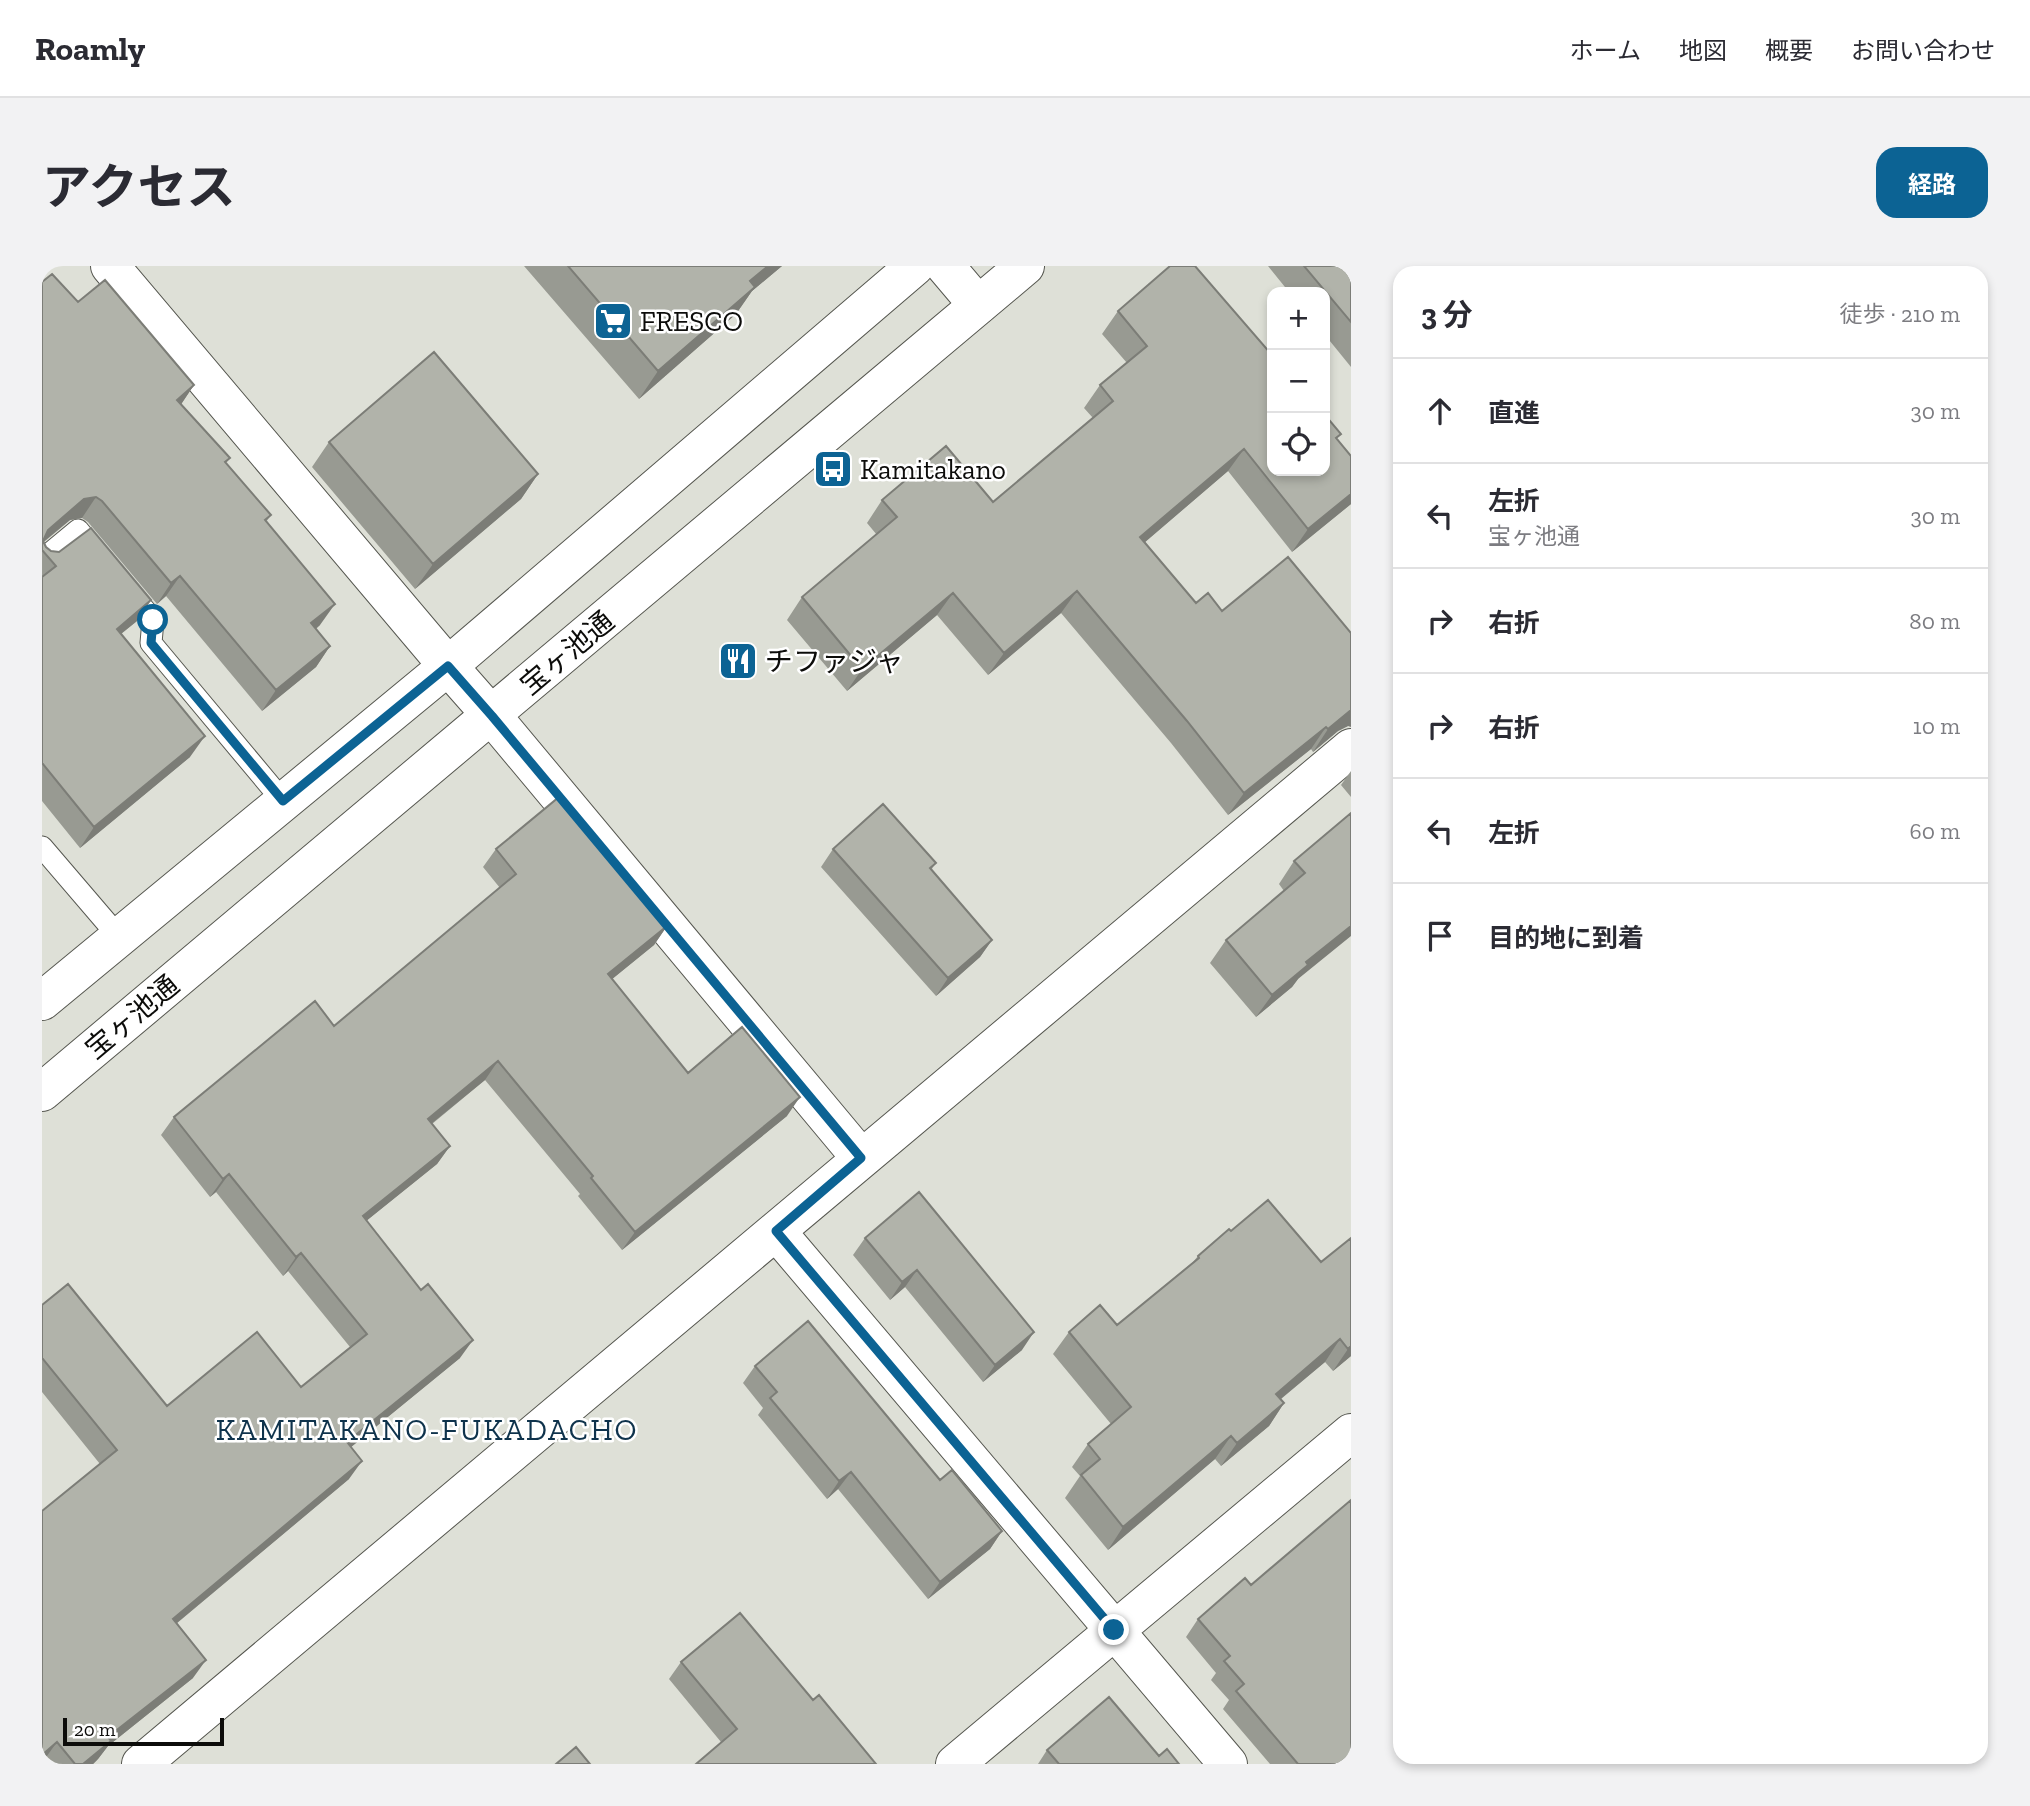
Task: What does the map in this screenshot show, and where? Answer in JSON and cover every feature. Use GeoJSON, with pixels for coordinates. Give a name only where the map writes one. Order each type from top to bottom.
{"type":"FeatureCollection","features":[{"type":"Feature","properties":{"kind":"street"},"geometry":{"type":"LineString","coordinates":[[110,266],[492,716],[861,1158]]}},
{"type":"Feature","properties":{"kind":"street"},"geometry":{"type":"LineString","coordinates":[[42,1001],[448,666],[915,266]]}},
{"type":"Feature","properties":{"kind":"street"},"geometry":{"type":"LineString","coordinates":[[945,266],[978,305]]}},
{"type":"Feature","properties":{"kind":"street","name":"宝ヶ池通"},"geometry":{"type":"LineString","coordinates":[[42,1092],[1025,266]]}},
{"type":"Feature","properties":{"kind":"street"},"geometry":{"type":"LineString","coordinates":[[141,1764],[1351,748]]}},
{"type":"Feature","properties":{"kind":"street"},"geometry":{"type":"LineString","coordinates":[[776,1231],[1228,1764]]}},
{"type":"Feature","properties":{"kind":"street"},"geometry":{"type":"LineString","coordinates":[[955,1764],[1351,1433]]}},
{"type":"Feature","properties":{"kind":"lane"},"geometry":{"type":"LineString","coordinates":[[42,560],[78,530],[153,620],[151,643],[283,801]]}},
{"type":"Feature","properties":{"kind":"lane"},"geometry":{"type":"LineString","coordinates":[[42,847],[119,937]]}},
{"type":"Feature","properties":{"kind":"building"},"geometry":{"type":"Polygon","coordinates":[[[568,266],[768,266],[750,281],[755,287],[658,371],[568,266]]]}},
{"type":"Feature","properties":{"kind":"building"},"geometry":{"type":"Polygon","coordinates":[[[1170,266],[1195,266],[1267,349],[1267,476],[1330,476],[1330,421],[1341,434],[1336,438],[1351,456],[1351,494],[1308,529],[1244,449],[1140,537],[1196,603],[1208,593],[1222,611],[1288,557],[1351,633],[1351,710],[1244,793],[1077,591],[1004,653],[953,593],[862,669],[802,597],[897,517],[882,500],[946,446],[993,502],[1113,401],[1100,385],[1147,346],[1118,311],[1170,266]]]}},
{"type":"Feature","properties":{"kind":"building"},"geometry":{"type":"Polygon","coordinates":[[[1304,266],[1351,266],[1351,322],[1330,297],[1330,287],[1322,287],[1304,266]]]}},
{"type":"Feature","properties":{"kind":"building"},"geometry":{"type":"Polygon","coordinates":[[[52,274],[78,302],[105,280],[194,385],[177,400],[230,458],[225,462],[271,515],[265,520],[335,604],[311,623],[330,646],[276,690],[180,576],[171,583],[102,501],[96,497],[84,499],[48,530],[43,541],[46,547],[59,552],[91,528],[151,600],[117,629],[205,736],[94,827],[42,763],[42,577],[56,566],[42,550],[42,282],[52,274]]]}},
{"type":"Feature","properties":{"kind":"building"},"geometry":{"type":"Polygon","coordinates":[[[434,352],[538,474],[433,564],[329,442],[434,352]]]}},
{"type":"Feature","properties":{"kind":"building"},"geometry":{"type":"Polygon","coordinates":[[[559,797],[667,926],[608,974],[688,1073],[742,1027],[800,1097],[635,1232],[591,1178],[593,1176],[498,1061],[428,1119],[450,1146],[363,1216],[421,1290],[428,1284],[473,1340],[347,1442],[362,1461],[173,1619],[206,1660],[108,1737],[111,1741],[83,1764],[75,1764],[57,1742],[42,1755],[42,1511],[117,1450],[42,1358],[42,1305],[68,1284],[167,1406],[257,1332],[301,1387],[367,1334],[301,1253],[296,1257],[229,1174],[223,1179],[174,1117],[315,1001],[334,1026],[516,874],[496,849],[559,797]]]}},
{"type":"Feature","properties":{"kind":"building"},"geometry":{"type":"Polygon","coordinates":[[[883,804],[936,863],[930,868],[992,940],[948,978],[833,849],[883,804]]]}},
{"type":"Feature","properties":{"kind":"building"},"geometry":{"type":"Polygon","coordinates":[[[1351,813],[1351,926],[1306,962],[1308,965],[1272,995],[1226,940],[1305,873],[1294,861],[1351,813]]]}},
{"type":"Feature","properties":{"kind":"building"},"geometry":{"type":"Polygon","coordinates":[[[919,1192],[1034,1332],[995,1365],[917,1270],[902,1282],[865,1238],[919,1192]]]}},
{"type":"Feature","properties":{"kind":"building"},"geometry":{"type":"Polygon","coordinates":[[[1268,1200],[1321,1262],[1351,1238],[1351,1346],[1348,1349],[1340,1339],[1276,1394],[1284,1403],[1237,1443],[1231,1436],[1123,1527],[1081,1475],[1100,1459],[1088,1444],[1131,1407],[1069,1332],[1100,1305],[1117,1325],[1199,1258],[1198,1256],[1229,1229],[1231,1231],[1268,1200]]]}},
{"type":"Feature","properties":{"kind":"building"},"geometry":{"type":"Polygon","coordinates":[[[808,1321],[940,1480],[952,1470],[1002,1531],[940,1582],[851,1472],[839,1481],[770,1398],[777,1392],[755,1366],[808,1321]]]}},
{"type":"Feature","properties":{"kind":"building"},"geometry":{"type":"Polygon","coordinates":[[[1351,1500],[1351,1764],[1298,1764],[1236,1691],[1244,1684],[1224,1661],[1230,1656],[1198,1619],[1245,1578],[1251,1585],[1351,1500]]]}},
{"type":"Feature","properties":{"kind":"building"},"geometry":{"type":"Polygon","coordinates":[[[740,1613],[813,1700],[819,1695],[876,1764],[696,1764],[737,1729],[681,1662],[740,1613]]]}},
{"type":"Feature","properties":{"kind":"building"},"geometry":{"type":"Polygon","coordinates":[[[1109,1697],[1159,1756],[1167,1749],[1179,1764],[1059,1764],[1047,1750],[1109,1697]]]}},
{"type":"Feature","properties":{"kind":"building"},"geometry":{"type":"Polygon","coordinates":[[[576,1747],[590,1764],[556,1764],[576,1747]]]}},
{"type":"Feature","properties":{"kind":"place","name":"FRESCO"},"geometry":{"type":"Point","coordinates":[613,321]}},
{"type":"Feature","properties":{"kind":"place","name":"Kamitakano"},"geometry":{"type":"Point","coordinates":[833,469]}},
{"type":"Feature","properties":{"kind":"place","name":"チファジャ"},"geometry":{"type":"Point","coordinates":[738,661]}},
{"type":"Feature","properties":{"kind":"district","name":"KAMITAKANO-FUKADACHO"},"geometry":{"type":"Point","coordinates":[427,1430]}},
{"type":"Feature","properties":{"kind":"route"},"geometry":{"type":"LineString","coordinates":[[153,620],[151,643],[283,801],[448,666],[861,1158],[776,1231],[1114,1630]]}}]}
